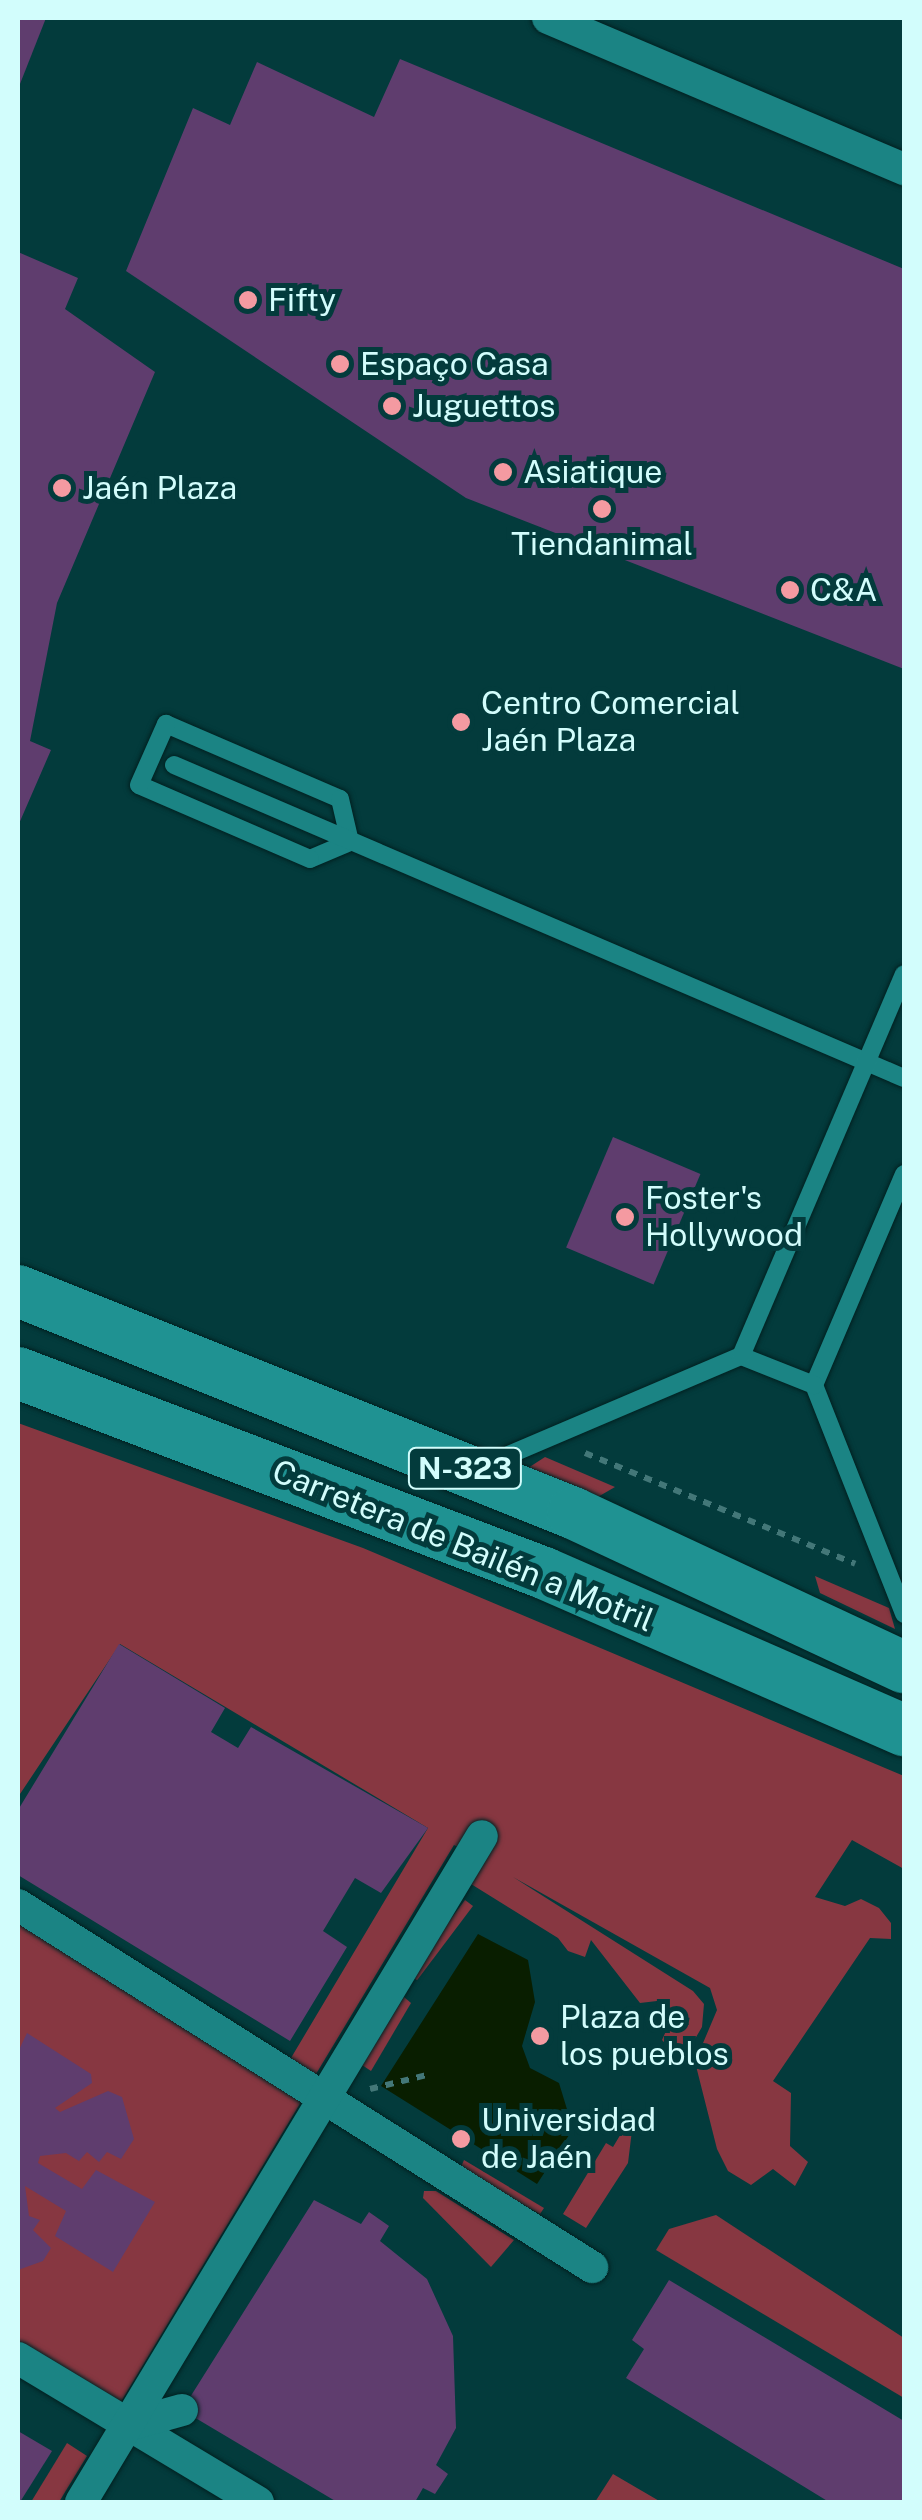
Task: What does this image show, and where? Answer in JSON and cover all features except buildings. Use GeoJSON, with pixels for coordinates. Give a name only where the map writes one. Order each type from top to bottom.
{"type":"FeatureCollection","features":[{"type":"Feature","properties":{"kind":"main road","name":"Carretera de Bailén a Motril"},"geometry":{"type":"LineString","coordinates":[[18,1290],[472,1471],[904,1667]]}},
{"type":"Feature","properties":{"kind":"main road","name":"Carretera de Bailén a Motril"},"geometry":{"type":"LineString","coordinates":[[18,1373],[544,1573],[904,1730]]}},
{"type":"Feature","properties":{"kind":"street"},"geometry":{"type":"LineString","coordinates":[[548,18],[904,170]]}},
{"type":"Feature","properties":{"kind":"street"},"geometry":{"type":"LineString","coordinates":[[81,2502],[482,1836]]}},
{"type":"Feature","properties":{"kind":"street"},"geometry":{"type":"LineString","coordinates":[[18,1905],[592,2268]]}},
{"type":"Feature","properties":{"kind":"street"},"geometry":{"type":"LineString","coordinates":[[18,2358],[258,2502]]}},
{"type":"Feature","properties":{"kind":"street"},"geometry":{"type":"LineString","coordinates":[[128,2425],[182,2410]]}},
{"type":"Feature","properties":{"kind":"lane"},"geometry":{"type":"LineString","coordinates":[[166,724],[340,799],[350,842],[310,859],[139,785],[166,724]]}},
{"type":"Feature","properties":{"kind":"lane"},"geometry":{"type":"LineString","coordinates":[[174,765],[904,1078]]}},
{"type":"Feature","properties":{"kind":"lane"},"geometry":{"type":"LineString","coordinates":[[472,1471],[741,1356],[904,974]]}},
{"type":"Feature","properties":{"kind":"lane"},"geometry":{"type":"LineString","coordinates":[[904,1174],[814,1385],[904,1614]]}},
{"type":"Feature","properties":{"kind":"lane"},"geometry":{"type":"LineString","coordinates":[[741,1356],[814,1385]]}},
{"type":"Feature","properties":{"kind":"path"},"geometry":{"type":"LineString","coordinates":[[594,1454],[873,1571]]}},
{"type":"Feature","properties":{"kind":"path"},"geometry":{"type":"LineString","coordinates":[[381,2086],[427,2075]]}},
{"type":"Feature","properties":{"kind":"shaded area"},"geometry":{"type":"Polygon","coordinates":[[[18,1423],[363,1548],[904,1776],[904,1869],[852,1840],[815,1897],[845,1906],[861,1899],[879,1908],[891,1923],[891,1939],[870,1938],[773,2081],[791,2093],[790,2146],[808,2162],[795,2186],[773,2169],[751,2185],[728,2171],[717,2149],[695,2062],[717,2010],[710,1988],[513,1877],[693,1991],[704,2004],[702,2027],[682,2061],[662,2040],[674,2013],[657,2001],[640,2003],[591,1940],[585,1957],[568,1951],[558,1938],[471,1884],[485,1861],[454,1845],[313,2079],[288,2063],[428,1828],[120,1644],[18,1797],[18,1423]]]}},
{"type":"Feature","properties":{"kind":"shaded area"},"geometry":{"type":"Polygon","coordinates":[[[545,1457],[615,1487],[596,1498],[528,1468],[545,1457]]]}},
{"type":"Feature","properties":{"kind":"shaded area"},"geometry":{"type":"Polygon","coordinates":[[[815,1576],[889,1608],[895,1629],[820,1593],[815,1576]]]}},
{"type":"Feature","properties":{"kind":"shaded area"},"geometry":{"type":"Polygon","coordinates":[[[465,1900],[473,1906],[417,1980],[409,1974],[465,1900]]]}},
{"type":"Feature","properties":{"kind":"shaded area"},"geometry":{"type":"Polygon","coordinates":[[[18,1921],[301,2102],[119,2405],[18,2343],[18,1921]]]}},
{"type":"Feature","properties":{"kind":"shaded area"},"geometry":{"type":"Polygon","coordinates":[[[478,1934],[528,1960],[535,2002],[522,2046],[530,2068],[559,2083],[573,2129],[537,2184],[381,2086],[478,1934]]]}},
{"type":"Feature","properties":{"kind":"shaded area"},"geometry":{"type":"Polygon","coordinates":[[[404,1997],[411,2003],[371,2071],[362,2065],[404,1997]]]}},
{"type":"Feature","properties":{"kind":"shaded area"},"geometry":{"type":"Polygon","coordinates":[[[628,2122],[633,2122],[628,2163],[586,2228],[563,2214],[606,2143],[613,2147],[628,2122]]]}},
{"type":"Feature","properties":{"kind":"shaded area"},"geometry":{"type":"Polygon","coordinates":[[[464,2160],[544,2208],[540,2214],[460,2169],[464,2160]]]}},
{"type":"Feature","properties":{"kind":"shaded area"},"geometry":{"type":"Polygon","coordinates":[[[424,2191],[436,2191],[514,2240],[491,2267],[423,2198],[424,2191]]]}},
{"type":"Feature","properties":{"kind":"shaded area"},"geometry":{"type":"Polygon","coordinates":[[[716,2215],[904,2338],[904,2398],[656,2250],[669,2229],[716,2215]]]}},
{"type":"Feature","properties":{"kind":"shaded area"},"geometry":{"type":"Polygon","coordinates":[[[67,2443],[87,2456],[59,2502],[31,2502],[67,2443]]]}},
{"type":"Feature","properties":{"kind":"shaded area"},"geometry":{"type":"Polygon","coordinates":[[[613,2474],[661,2502],[595,2502],[613,2474]]]}},
{"type":"Feature","properties":{"kind":"place","name":"Fifty"},"geometry":{"type":"Point","coordinates":[248,300]}},
{"type":"Feature","properties":{"kind":"place","name":"Espaço Casa"},"geometry":{"type":"Point","coordinates":[340,364]}},
{"type":"Feature","properties":{"kind":"place","name":"Juguettos"},"geometry":{"type":"Point","coordinates":[392,406]}},
{"type":"Feature","properties":{"kind":"place","name":"Asiatique"},"geometry":{"type":"Point","coordinates":[503,472]}},
{"type":"Feature","properties":{"kind":"place","name":"Jaén Plaza"},"geometry":{"type":"Point","coordinates":[62,488]}},
{"type":"Feature","properties":{"kind":"place","name":"Tiendanimal"},"geometry":{"type":"Point","coordinates":[602,509]}},
{"type":"Feature","properties":{"kind":"place","name":"C&A"},"geometry":{"type":"Point","coordinates":[790,590]}},
{"type":"Feature","properties":{"kind":"place","name":"Centro Comercial Jaén Plaza"},"geometry":{"type":"Point","coordinates":[461,722]}},
{"type":"Feature","properties":{"kind":"place","name":"Foster's Hollywood"},"geometry":{"type":"Point","coordinates":[625,1217]}},
{"type":"Feature","properties":{"kind":"place","name":"Plaza de los pueblos"},"geometry":{"type":"Point","coordinates":[540,2036]}},
{"type":"Feature","properties":{"kind":"place","name":"Universidad de Jaén"},"geometry":{"type":"Point","coordinates":[461,2139]}}]}
